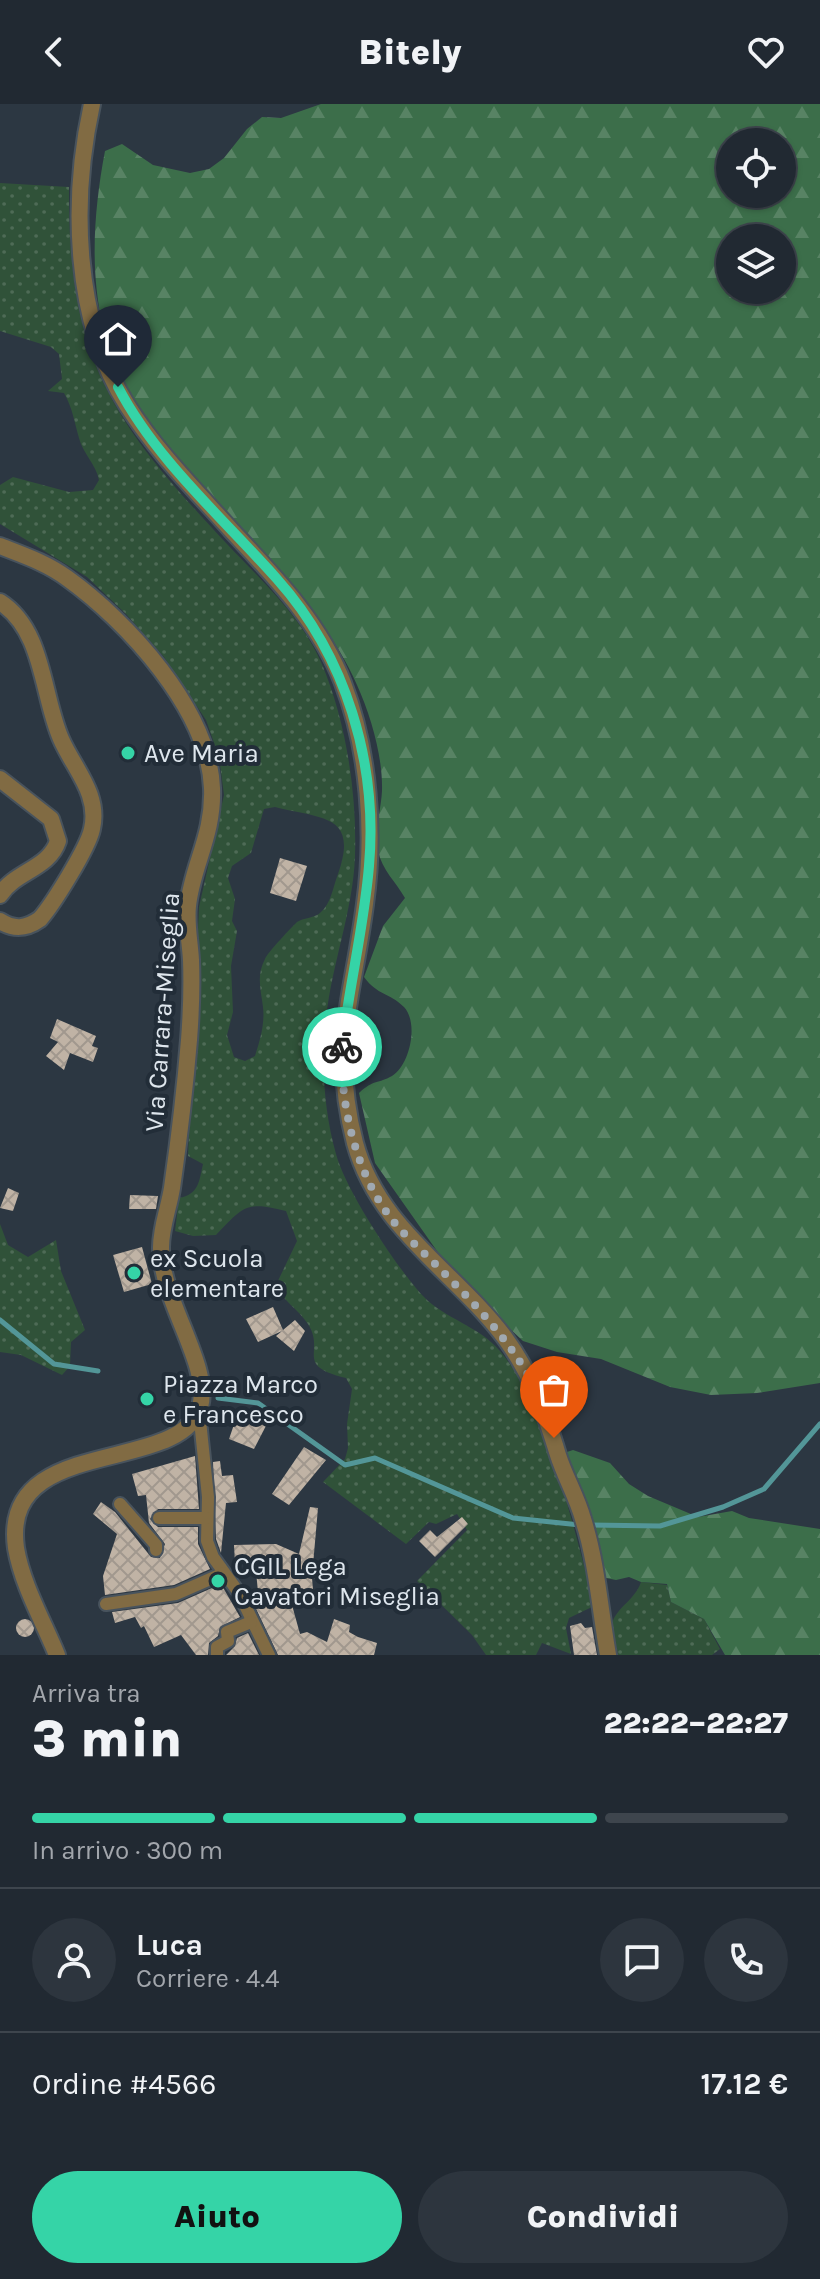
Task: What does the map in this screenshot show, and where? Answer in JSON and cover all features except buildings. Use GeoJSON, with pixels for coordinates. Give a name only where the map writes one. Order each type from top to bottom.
{"type":"FeatureCollection","features":[{"type":"Feature","properties":{"kind":"street"},"geometry":{"type":"LineString","coordinates":[[92,104],[81,156],[83,270],[108,370],[150,437],[279,581],[312,625],[332,657],[355,723],[367,794],[369,862],[361,926],[349,982],[341,1068],[356,1146],[385,1210],[505,1337],[536,1386],[559,1458],[583,1517],[608,1655]]}},
{"type":"Feature","properties":{"kind":"street","name":"Via Carrara-Miseglia"},"geometry":{"type":"LineString","coordinates":[[0,546],[67,578],[109,615],[165,675],[187,710],[209,765],[211,819],[188,904],[189,1041],[172,1187],[161,1245],[167,1294],[204,1390],[196,1417]]}},
{"type":"Feature","properties":{"kind":"street"},"geometry":{"type":"LineString","coordinates":[[0,602],[25,629],[60,738],[90,793],[94,812],[92,831],[83,849],[40,919],[30,926],[15,928],[0,921]]}},
{"type":"Feature","properties":{"kind":"street"},"geometry":{"type":"LineString","coordinates":[[0,779],[51,819],[58,833],[55,848],[43,863],[7,884],[0,895]]}},
{"type":"Feature","properties":{"kind":"street"},"geometry":{"type":"LineString","coordinates":[[196,1417],[207,1541],[239,1593],[269,1655]]}},
{"type":"Feature","properties":{"kind":"street"},"geometry":{"type":"LineString","coordinates":[[57,1655],[16,1546],[17,1523],[25,1501],[39,1484],[58,1471],[166,1440],[196,1417]]}},
{"type":"Feature","properties":{"kind":"street"},"geometry":{"type":"LineString","coordinates":[[120,1504],[156,1545],[156,1550]]}},
{"type":"Feature","properties":{"kind":"street"},"geometry":{"type":"LineString","coordinates":[[159,1518],[207,1518]]}},
{"type":"Feature","properties":{"kind":"street"},"geometry":{"type":"LineString","coordinates":[[106,1604],[176,1594],[224,1573]]}},
{"type":"Feature","properties":{"kind":"street"},"geometry":{"type":"LineString","coordinates":[[217,1655],[217,1647],[228,1641],[227,1632],[251,1622]]}},
{"type":"Feature","properties":{"kind":"green space"},"geometry":{"type":"Polygon","coordinates":[[[321,104],[820,104],[820,1383],[757,1393],[711,1395],[670,1387],[601,1359],[557,1352],[523,1341],[456,1278],[375,1163],[359,1093],[398,1071],[408,1054],[412,1033],[409,1014],[404,1007],[374,988],[364,977],[383,926],[405,898],[386,870],[378,851],[382,778],[371,723],[349,668],[318,620],[178,458],[130,393],[105,336],[95,275],[96,212],[105,151],[122,144],[153,165],[190,173],[209,169],[224,158],[247,129],[262,117],[281,118],[321,104]]]}},
{"type":"Feature","properties":{"kind":"green space"},"geometry":{"type":"Polygon","coordinates":[[[0,183],[69,187],[77,299],[88,344],[104,385],[126,423],[154,461],[279,599],[303,629],[321,662],[337,708],[348,757],[355,832],[350,898],[329,1000],[325,1037],[326,1105],[336,1154],[361,1208],[412,1283],[441,1311],[492,1342],[516,1374],[531,1402],[556,1467],[592,1595],[592,1607],[569,1618],[566,1628],[571,1654],[542,1643],[536,1655],[486,1655],[472,1635],[417,1581],[467,1530],[457,1514],[436,1524],[429,1522],[406,1544],[323,1482],[345,1459],[352,1389],[346,1378],[330,1373],[315,1363],[313,1334],[308,1324],[276,1285],[297,1241],[286,1211],[262,1206],[246,1208],[216,1235],[193,1236],[175,1231],[179,1198],[194,1190],[203,1164],[188,1156],[199,907],[224,795],[219,757],[206,720],[164,657],[126,614],[87,577],[0,524],[0,485],[13,477],[69,492],[93,490],[99,480],[81,444],[64,393],[48,391],[62,379],[59,354],[51,347],[0,331],[0,183]],[[275,807],[264,809],[251,853],[232,866],[228,878],[235,899],[232,921],[237,931],[231,966],[233,1012],[227,1035],[234,1057],[245,1061],[255,1056],[262,1032],[262,965],[297,922],[318,915],[327,905],[343,854],[344,840],[332,822],[275,807]]]}},
{"type":"Feature","properties":{"kind":"green space"},"geometry":{"type":"Polygon","coordinates":[[[0,1224],[8,1245],[28,1257],[56,1240],[61,1271],[85,1330],[71,1342],[70,1366],[62,1375],[21,1355],[0,1352],[0,1224]]]}},
{"type":"Feature","properties":{"kind":"green space"},"geometry":{"type":"Polygon","coordinates":[[[573,1450],[610,1463],[629,1484],[648,1496],[698,1517],[732,1511],[749,1518],[820,1529],[820,1655],[725,1655],[704,1619],[671,1602],[667,1584],[641,1582],[629,1577],[616,1580],[601,1577],[564,1453],[573,1450]]]}},
{"type":"Feature","properties":{"kind":"green space"},"geometry":{"type":"Polygon","coordinates":[[[641,1582],[667,1585],[671,1602],[704,1619],[720,1649],[712,1655],[618,1655],[612,1623],[641,1582]]]}},
{"type":"Feature","properties":{"kind":"waterway"},"geometry":{"type":"LineString","coordinates":[[0,1320],[54,1364],[98,1371]]}},
{"type":"Feature","properties":{"kind":"waterway"},"geometry":{"type":"LineString","coordinates":[[218,1398],[258,1403],[345,1465],[375,1458],[513,1518],[580,1525]]}},
{"type":"Feature","properties":{"kind":"waterway"},"geometry":{"type":"LineString","coordinates":[[590,1525],[660,1526],[723,1507],[764,1489],[820,1424]]}},
{"type":"Feature","properties":{"kind":"way so far"},"geometry":{"type":"LineString","coordinates":[[342,1047],[343,1091],[356,1146],[369,1181],[385,1210],[505,1337],[536,1386],[554,1438]]}},
{"type":"Feature","properties":{"kind":"place","name":"Ave Maria"},"geometry":{"type":"Point","coordinates":[128,753]}},
{"type":"Feature","properties":{"kind":"place","name":"ex Scuola elementare"},"geometry":{"type":"Point","coordinates":[134,1273]}},
{"type":"Feature","properties":{"kind":"place","name":"Piazza Marco e Francesco"},"geometry":{"type":"Point","coordinates":[147,1399]}},
{"type":"Feature","properties":{"kind":"place","name":"CGIL Lega Cavatori Miseglia"},"geometry":{"type":"Point","coordinates":[218,1581]}},
{"type":"Feature","properties":{"kind":"route"},"geometry":{"type":"LineString","coordinates":[[118,387],[150,437],[279,581],[303,613],[332,657],[349,701],[361,749],[367,794],[369,862],[365,905],[349,982],[342,1047]]}}]}
